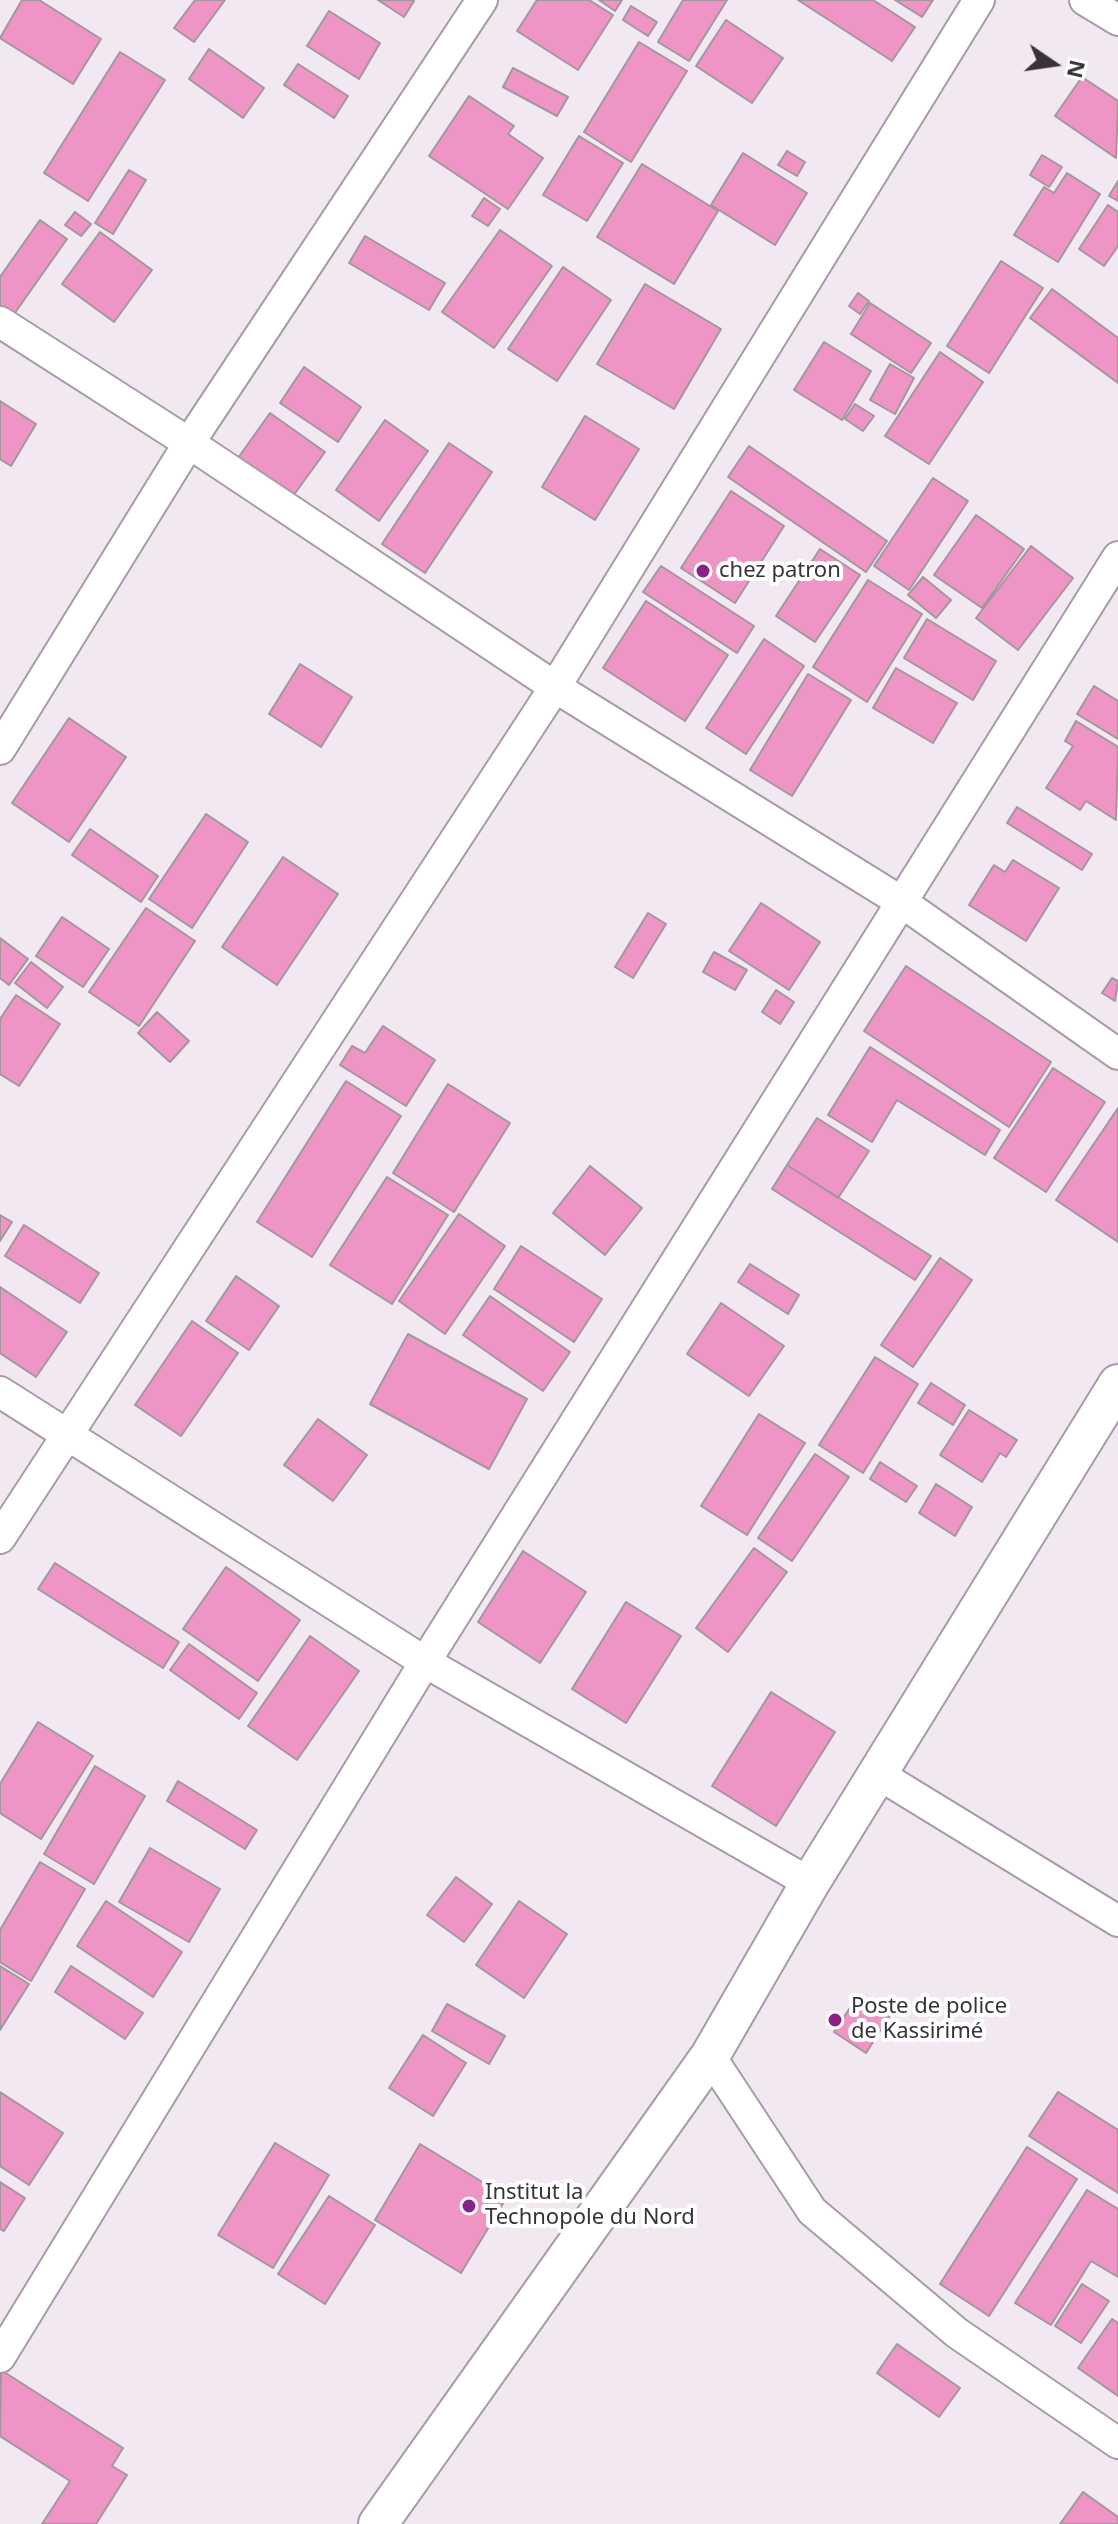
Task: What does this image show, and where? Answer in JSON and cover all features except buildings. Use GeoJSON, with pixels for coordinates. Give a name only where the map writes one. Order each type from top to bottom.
{"type":"FeatureCollection","features":[{"type":"Feature","properties":{"kind":"street"},"geometry":{"type":"LineString","coordinates":[[0,749],[189,443],[482,0]]}},
{"type":"Feature","properties":{"kind":"street"},"geometry":{"type":"LineString","coordinates":[[0,1538],[555,687],[979,0]]}},
{"type":"Feature","properties":{"kind":"street"},"geometry":{"type":"LineString","coordinates":[[1085,0],[1118,20]]}},
{"type":"Feature","properties":{"kind":"street"},"geometry":{"type":"LineString","coordinates":[[0,322],[189,443],[555,687],[900,901],[1118,1054]]}},
{"type":"Feature","properties":{"kind":"street"},"geometry":{"type":"LineString","coordinates":[[0,2357],[425,1662],[1118,557]]}},
{"type":"Feature","properties":{"kind":"street"},"geometry":{"type":"LineString","coordinates":[[378,2524],[710,2056],[810,1883],[1118,1384]]}},
{"type":"Feature","properties":{"kind":"street"},"geometry":{"type":"LineString","coordinates":[[0,1392],[425,1662],[810,1883]]}},
{"type":"Feature","properties":{"kind":"street"},"geometry":{"type":"LineString","coordinates":[[878,1774],[1118,1921]]}},
{"type":"Feature","properties":{"kind":"street"},"geometry":{"type":"LineString","coordinates":[[710,2056],[812,2211],[957,2333],[1118,2443]]}},
{"type":"Feature","properties":{"kind":"place","name":"chez patron"},"geometry":{"type":"Point","coordinates":[703,571]}},
{"type":"Feature","properties":{"kind":"place","name":"Poste de police de Kassirimé"},"geometry":{"type":"Point","coordinates":[835,2020]}},
{"type":"Feature","properties":{"kind":"place","name":"Institut la Technopole du Nord"},"geometry":{"type":"Point","coordinates":[469,2206]}}]}
